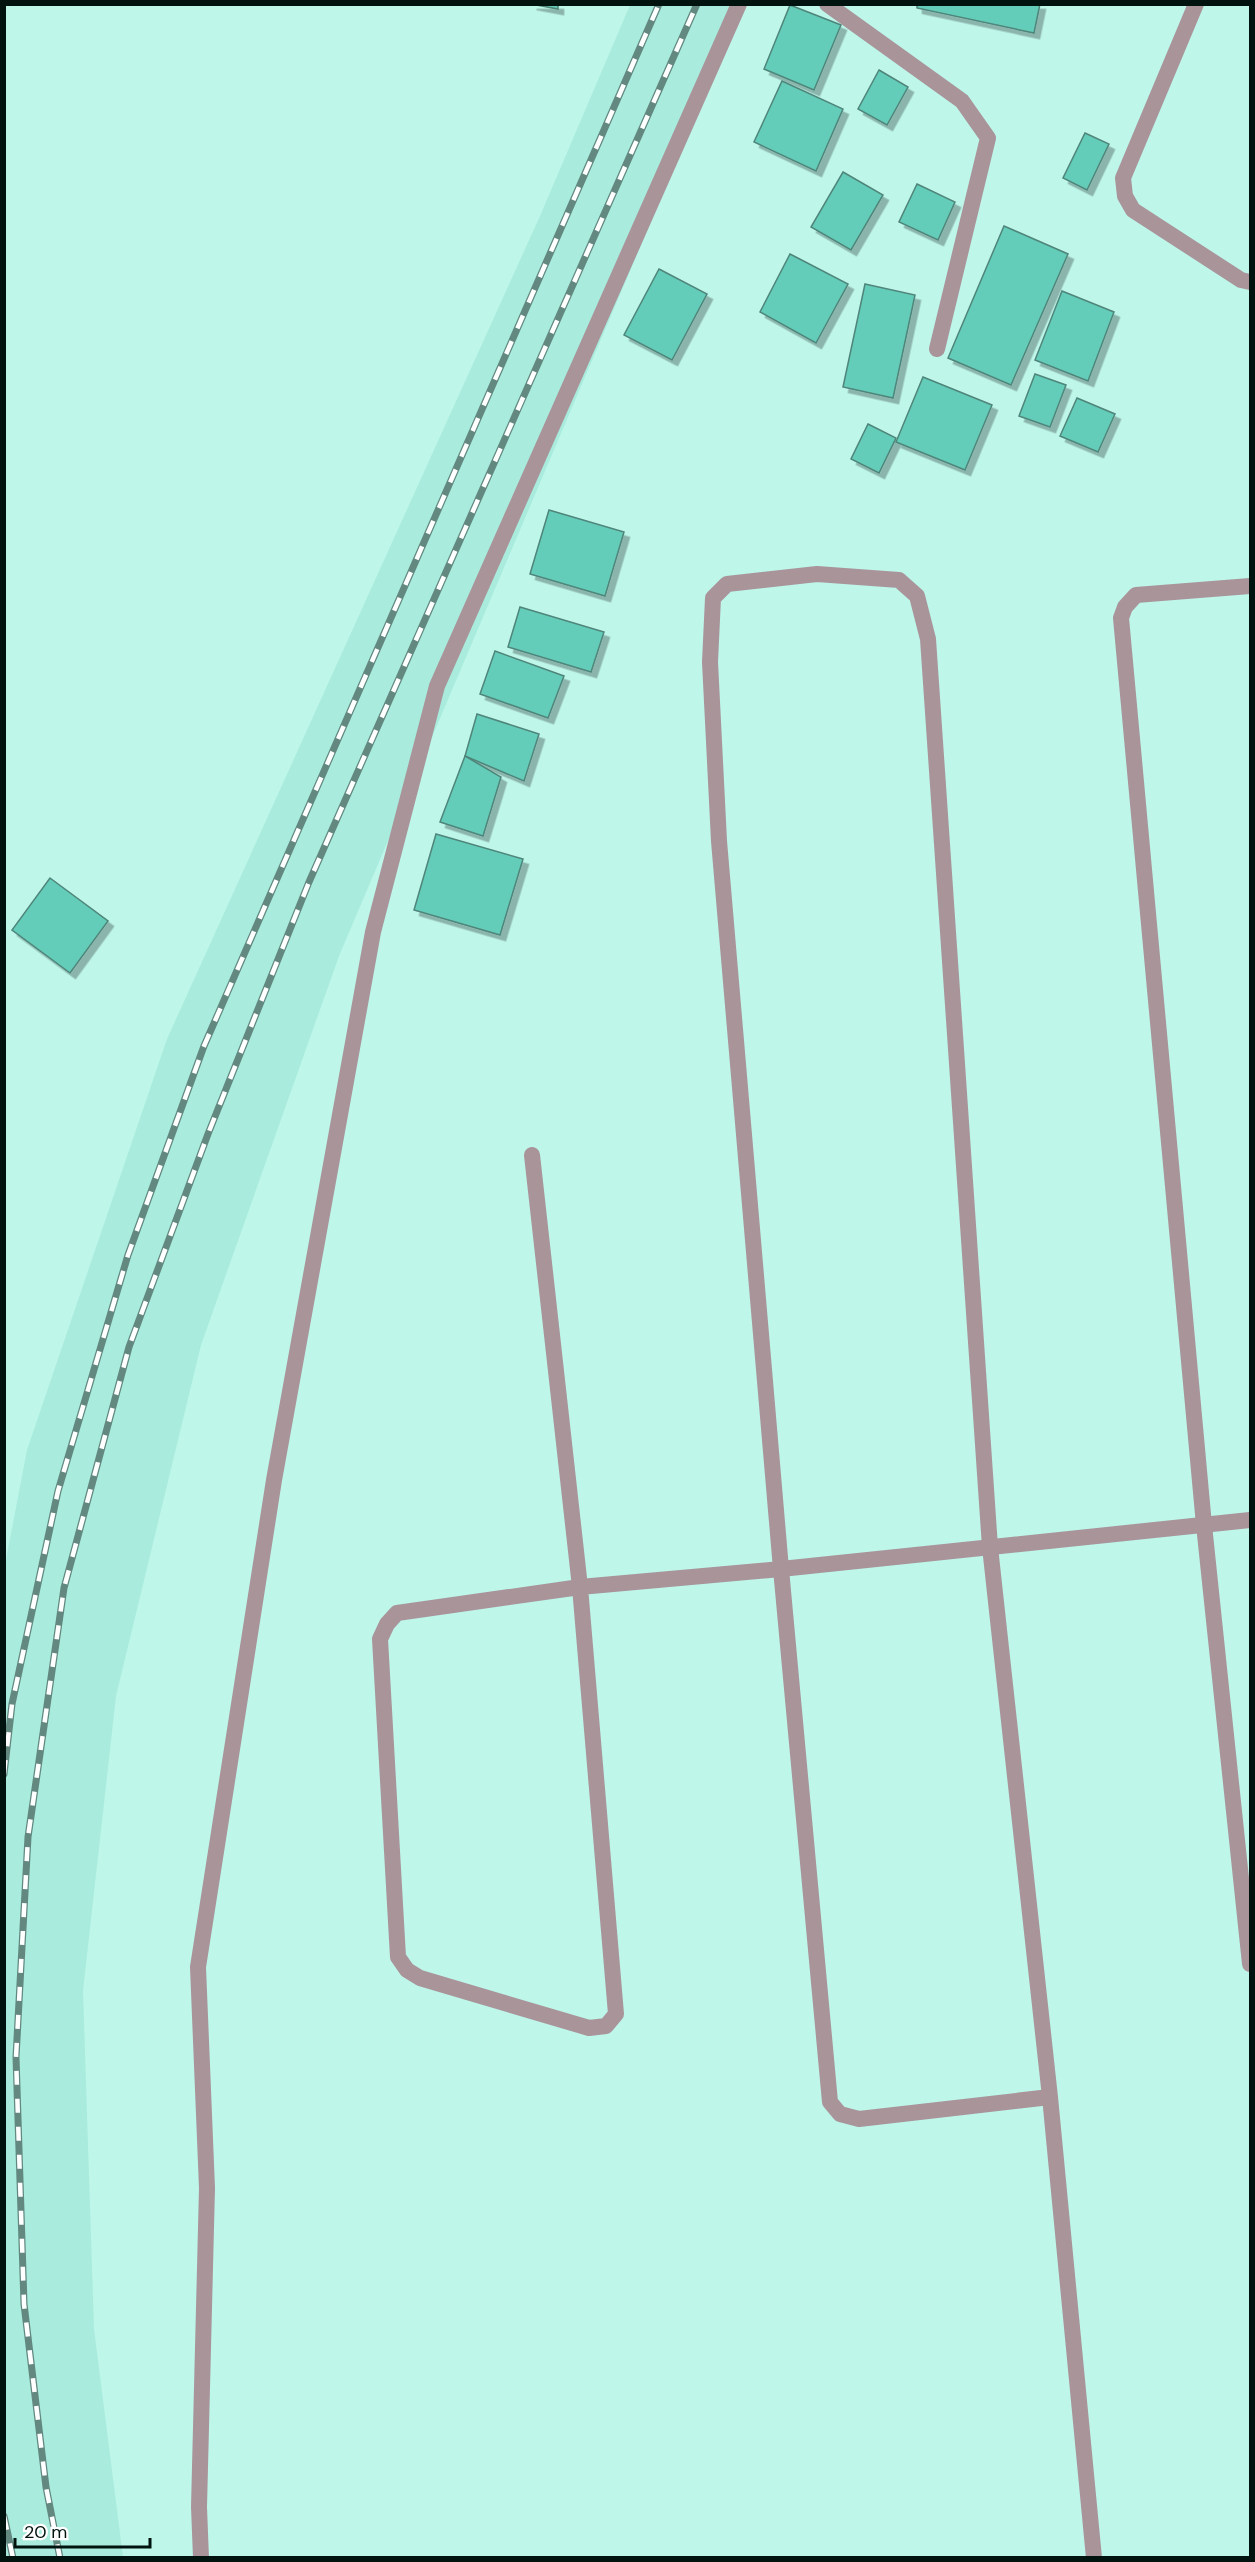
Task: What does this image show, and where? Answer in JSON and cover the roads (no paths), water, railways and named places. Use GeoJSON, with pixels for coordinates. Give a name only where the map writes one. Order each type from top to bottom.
{"type":"FeatureCollection","features":[{"type":"Feature","properties":{"kind":"street"},"geometry":{"type":"LineString","coordinates":[[201,2558],[199,2507],[207,2188],[198,1967],[274,1480],[373,932],[437,686],[739,4]]}},
{"type":"Feature","properties":{"kind":"street"},"geometry":{"type":"LineString","coordinates":[[827,4],[962,101],[988,138],[937,349]]}},
{"type":"Feature","properties":{"kind":"street"},"geometry":{"type":"LineString","coordinates":[[1196,4],[1123,178],[1125,196],[1133,210],[1241,280],[1251,282]]}},
{"type":"Feature","properties":{"kind":"street"},"geometry":{"type":"LineString","coordinates":[[1050,2097],[859,2119],[840,2114],[830,2102],[781,1569],[720,853],[710,662],[713,598],[727,584],[817,574],[899,580],[917,596],[928,639],[990,1547],[1050,2097],[1094,2558]]}},
{"type":"Feature","properties":{"kind":"street"},"geometry":{"type":"LineString","coordinates":[[1251,586],[1136,595],[1125,607],[1121,618],[1204,1525],[1251,1964]]}},
{"type":"Feature","properties":{"kind":"street"},"geometry":{"type":"LineString","coordinates":[[532,1155],[580,1587],[616,2014],[606,2026],[589,2028],[420,1978],[407,1970],[398,1957],[380,1639],[387,1624],[397,1613],[580,1587],[781,1569],[1251,1520]]}},
{"type":"Feature","properties":{"kind":"railway"},"geometry":{"type":"LineString","coordinates":[[4,1774],[12,1704],[58,1491],[128,1255],[204,1046],[659,4]]}},
{"type":"Feature","properties":{"kind":"railway"},"geometry":{"type":"LineString","coordinates":[[60,2558],[46,2487],[24,2304],[16,2057],[28,1837],[64,1588],[129,1347],[208,1134],[309,882],[697,4]]}},
{"type":"Feature","properties":{"kind":"railway"},"geometry":{"type":"LineString","coordinates":[[4,2516],[13,2558]]}}]}
